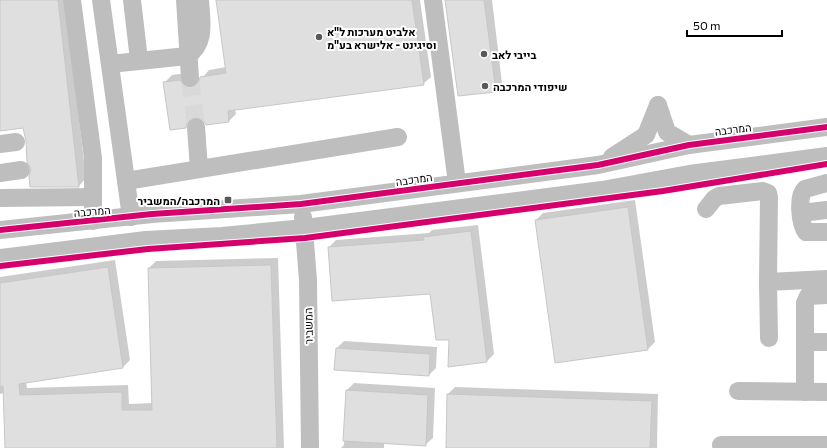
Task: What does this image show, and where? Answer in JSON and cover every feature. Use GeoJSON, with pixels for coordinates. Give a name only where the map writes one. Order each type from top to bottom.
{"type":"FeatureCollection","features":[{"type":"Feature","properties":{"kind":"street"},"geometry":{"type":"LineString","coordinates":[[72,0],[93,158],[93,221]]}},
{"type":"Feature","properties":{"kind":"street"},"geometry":{"type":"LineString","coordinates":[[101,0],[131,217]]}},
{"type":"Feature","properties":{"kind":"street"},"geometry":{"type":"LineString","coordinates":[[132,0],[139,60]]}},
{"type":"Feature","properties":{"kind":"street"},"geometry":{"type":"LineString","coordinates":[[185,0],[187,56],[190,78]]}},
{"type":"Feature","properties":{"kind":"street"},"geometry":{"type":"LineString","coordinates":[[110,64],[187,56],[194,52],[199,45],[202,35],[200,0]]}},
{"type":"Feature","properties":{"kind":"street"},"geometry":{"type":"LineString","coordinates":[[433,0],[457,183]]}},
{"type":"Feature","properties":{"kind":"street"},"geometry":{"type":"LineString","coordinates":[[598,164],[646,135],[658,105],[667,132],[689,145]]}},
{"type":"Feature","properties":{"kind":"street"},"geometry":{"type":"LineString","coordinates":[[196,126],[199,169]]}},
{"type":"Feature","properties":{"kind":"street","name":"המרכבה"},"geometry":{"type":"LineString","coordinates":[[0,230],[131,217],[301,204],[598,164],[689,145],[827,127]]}},
{"type":"Feature","properties":{"kind":"street"},"geometry":{"type":"LineString","coordinates":[[126,181],[398,136]]}},
{"type":"Feature","properties":{"kind":"street"},"geometry":{"type":"LineString","coordinates":[[0,258],[146,240],[222,236],[305,228],[602,190],[689,174],[827,156]]}},
{"type":"Feature","properties":{"kind":"street"},"geometry":{"type":"LineString","coordinates":[[0,172],[21,170]]}},
{"type":"Feature","properties":{"kind":"street"},"geometry":{"type":"LineString","coordinates":[[827,183],[810,187],[801,192],[799,196],[803,228],[806,232],[827,232]]}},
{"type":"Feature","properties":{"kind":"street"},"geometry":{"type":"LineString","coordinates":[[706,210],[714,199],[719,196],[763,191],[768,193],[769,338]]}},
{"type":"Feature","properties":{"kind":"street"},"geometry":{"type":"LineString","coordinates":[[0,198],[92,197]]}},
{"type":"Feature","properties":{"kind":"street","name":"המשביר"},"geometry":{"type":"LineString","coordinates":[[301,204],[305,228],[308,280],[310,448]]}},
{"type":"Feature","properties":{"kind":"street"},"geometry":{"type":"LineString","coordinates":[[801,213],[827,210]]}},
{"type":"Feature","properties":{"kind":"street"},"geometry":{"type":"LineString","coordinates":[[768,282],[827,279]]}},
{"type":"Feature","properties":{"kind":"street"},"geometry":{"type":"LineString","coordinates":[[805,392],[806,299],[808,296],[812,295],[827,295]]}},
{"type":"Feature","properties":{"kind":"street"},"geometry":{"type":"LineString","coordinates":[[805,342],[827,342]]}},
{"type":"Feature","properties":{"kind":"street"},"geometry":{"type":"LineString","coordinates":[[738,392],[827,392]]}},
{"type":"Feature","properties":{"kind":"street"},"geometry":{"type":"LineString","coordinates":[[721,445],[827,445]]}},
{"type":"Feature","properties":{"kind":"building"},"geometry":{"type":"Polygon","coordinates":[[[0,0],[58,0],[79,187],[30,187],[29,176],[31,169],[27,162],[26,141],[23,128],[0,131],[0,0]]]}},
{"type":"Feature","properties":{"kind":"building","name":"אלביט מערכות ל\"א וסיגינט - אלישרא בע\"מ"},"geometry":{"type":"Polygon","coordinates":[[[216,0],[412,0],[424,85],[228,111],[229,122],[206,125],[201,118],[195,117],[187,122],[186,128],[170,130],[163,82],[180,80],[185,87],[191,88],[199,83],[200,77],[226,73],[216,0]]]}},
{"type":"Feature","properties":{"kind":"building"},"geometry":{"type":"Polygon","coordinates":[[[445,0],[484,0],[496,92],[458,96],[445,0]]]}},
{"type":"Feature","properties":{"kind":"building"},"geometry":{"type":"Polygon","coordinates":[[[628,207],[648,350],[555,363],[535,220],[628,207]]]}},
{"type":"Feature","properties":{"kind":"building"},"geometry":{"type":"Polygon","coordinates":[[[471,231],[487,362],[448,367],[449,340],[436,340],[430,294],[332,301],[328,247],[424,240],[423,237],[471,231]]]}},
{"type":"Feature","properties":{"kind":"building"},"geometry":{"type":"Polygon","coordinates":[[[271,265],[277,448],[5,448],[3,386],[0,387],[0,283],[108,267],[123,368],[19,384],[20,395],[122,392],[122,410],[152,410],[148,268],[271,265]]]}},
{"type":"Feature","properties":{"kind":"building"},"geometry":{"type":"Polygon","coordinates":[[[336,348],[430,354],[429,376],[334,370],[336,348]]]}},
{"type":"Feature","properties":{"kind":"building"},"geometry":{"type":"Polygon","coordinates":[[[346,390],[428,395],[426,446],[343,441],[346,390]]]}},
{"type":"Feature","properties":{"kind":"building"},"geometry":{"type":"Polygon","coordinates":[[[447,394],[652,401],[650,448],[446,448],[447,394]]]}},
{"type":"Feature","properties":{"kind":"tunnel"},"geometry":{"type":"LineString","coordinates":[[190,78],[196,127]]}},
{"type":"Feature","properties":{"kind":"cycle path"},"geometry":{"type":"LineString","coordinates":[[0,230],[152,214],[301,204],[598,165],[689,145],[827,127]]}},
{"type":"Feature","properties":{"kind":"cycle path"},"geometry":{"type":"LineString","coordinates":[[0,266],[148,249],[305,238],[663,191],[827,164]]}},
{"type":"Feature","properties":{"kind":"place","name":"אלביט מערכות ל\"א וסיגינט - אלישרא בע\"מ"},"geometry":{"type":"Point","coordinates":[319,37]}},
{"type":"Feature","properties":{"kind":"place","name":"בייבי לאב"},"geometry":{"type":"Point","coordinates":[484,54]}},
{"type":"Feature","properties":{"kind":"place","name":"שיפודי המרכבה"},"geometry":{"type":"Point","coordinates":[485,86]}},
{"type":"Feature","properties":{"kind":"place","name":"המרכבה/המשביר"},"geometry":{"type":"Point","coordinates":[228,200]}}]}
